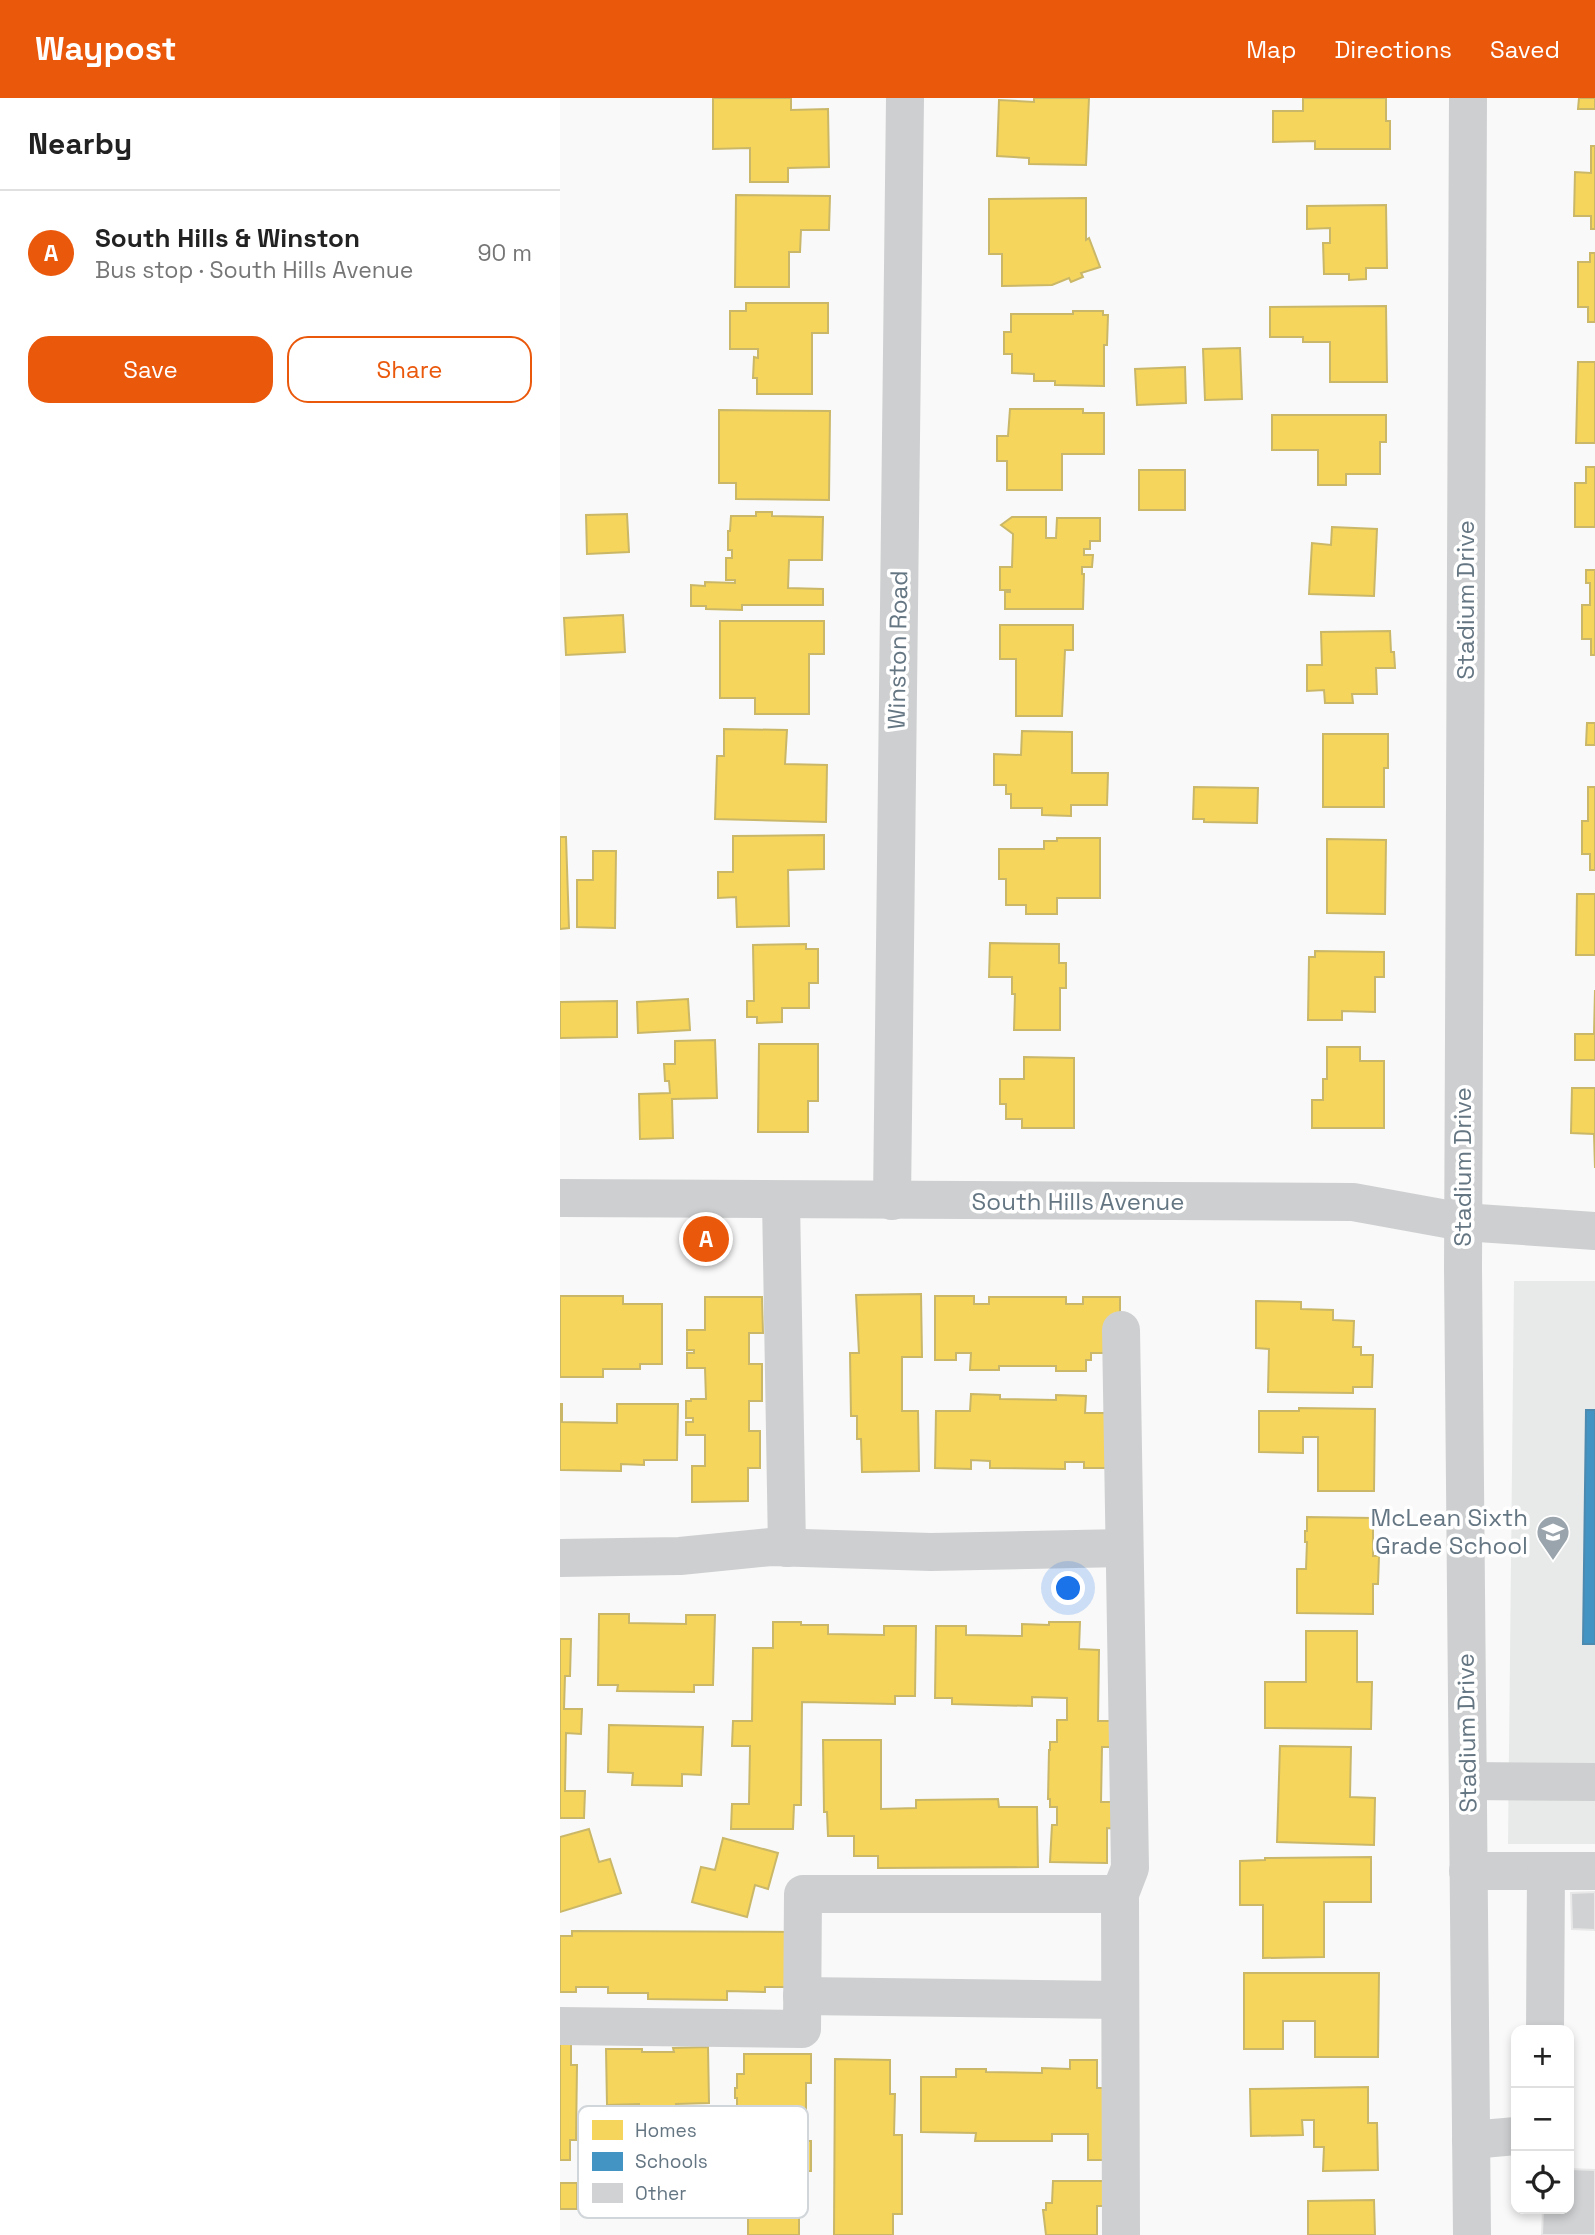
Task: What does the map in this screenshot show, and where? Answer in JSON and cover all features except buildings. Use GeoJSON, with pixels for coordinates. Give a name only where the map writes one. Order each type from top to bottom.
{"type":"FeatureCollection","features":[{"type":"Feature","properties":{"kind":"street","name":"Winston Road"},"geometry":{"type":"LineString","coordinates":[[892,1201],[905,98]]}},
{"type":"Feature","properties":{"kind":"street","name":"Stadium Drive"},"geometry":{"type":"LineString","coordinates":[[1468,98],[1463,1222],[1472,2235]]}},
{"type":"Feature","properties":{"kind":"street","name":"South Hills Avenue"},"geometry":{"type":"LineString","coordinates":[[560,1198],[1353,1202],[1463,1222],[1595,1231]]}},
{"type":"Feature","properties":{"kind":"street"},"geometry":{"type":"LineString","coordinates":[[780,1200],[787,1548]]}},
{"type":"Feature","properties":{"kind":"street"},"geometry":{"type":"LineString","coordinates":[[1121,1329],[1130,1868],[1120,1894],[1121,2235]]}},
{"type":"Feature","properties":{"kind":"street"},"geometry":{"type":"LineString","coordinates":[[560,1558],[680,1556],[771,1547],[930,1552],[1124,1548]]}},
{"type":"Feature","properties":{"kind":"street"},"geometry":{"type":"LineString","coordinates":[[1468,1781],[1595,1782]]}},
{"type":"Feature","properties":{"kind":"street"},"geometry":{"type":"LineString","coordinates":[[1468,1871],[1595,1871]]}},
{"type":"Feature","properties":{"kind":"street"},"geometry":{"type":"LineString","coordinates":[[1545,2025],[1546,1871]]}},
{"type":"Feature","properties":{"kind":"street"},"geometry":{"type":"LineString","coordinates":[[560,2026],[802,2029],[803,1895],[1120,1894]]}},
{"type":"Feature","properties":{"kind":"street"},"geometry":{"type":"LineString","coordinates":[[802,1996],[1120,2000]]}},
{"type":"Feature","properties":{"kind":"street"},"geometry":{"type":"LineString","coordinates":[[1471,2140],[1511,2136]]}},
{"type":"Feature","properties":{"kind":"shaded area","name":"McLean Sixth Grade School"},"geometry":{"type":"Polygon","coordinates":[[[1514,1281],[1595,1281],[1595,1844],[1508,1844],[1514,1281]]]}},
{"type":"Feature","properties":{"kind":"place","name":"South Hills & Winston"},"geometry":{"type":"Point","coordinates":[706,1239]}},
{"type":"Feature","properties":{"kind":"place","name":"McLean Sixth Grade School"},"geometry":{"type":"Point","coordinates":[1553,1562]}}]}
